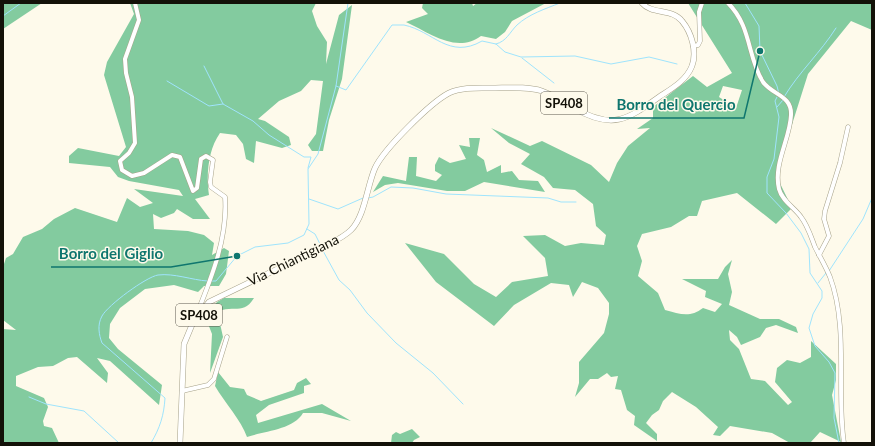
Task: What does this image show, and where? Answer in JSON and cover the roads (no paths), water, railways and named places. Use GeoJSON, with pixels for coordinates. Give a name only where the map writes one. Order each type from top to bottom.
{"type":"FeatureCollection","features":[{"type":"Feature","properties":{"kind":"main road","name":"Via Chiantigiana"},"geometry":{"type":"LineString","coordinates":[[180,443],[184,344],[194,320],[209,302],[326,246],[343,236],[352,228],[363,204],[375,168],[388,148],[437,102],[460,89],[535,90],[550,95],[596,119],[620,120],[635,114],[681,82],[691,68],[694,59],[693,46],[686,27],[681,19],[667,12],[648,8],[642,3]]}},
{"type":"Feature","properties":{"kind":"street"},"geometry":{"type":"LineString","coordinates":[[135,3],[139,20],[125,59],[126,73],[132,97],[135,143],[129,153],[120,161],[122,170],[132,176],[144,173],[172,155],[180,157],[193,191],[197,188],[201,159],[206,156],[210,157],[213,160],[210,182],[211,187],[225,198],[226,211],[217,258],[211,278],[194,320]]}},
{"type":"Feature","properties":{"kind":"street"},"geometry":{"type":"LineString","coordinates":[[693,46],[698,45],[700,41],[699,12],[702,3]]}},
{"type":"Feature","properties":{"kind":"street"},"geometry":{"type":"LineString","coordinates":[[728,3],[741,21],[758,72],[763,82],[771,90],[784,97],[791,107],[789,128],[778,175],[778,184],[783,196],[801,216],[807,226],[830,277],[835,294],[841,353],[841,405],[844,443]]}},
{"type":"Feature","properties":{"kind":"street"},"geometry":{"type":"LineString","coordinates":[[819,255],[829,236],[824,219],[825,211],[840,163],[848,127]]}},
{"type":"Feature","properties":{"kind":"street"},"geometry":{"type":"LineString","coordinates":[[182,391],[208,385],[214,379],[227,337]]}},
{"type":"Feature","properties":{"kind":"waterway"},"geometry":{"type":"LineString","coordinates":[[3,16],[21,3]]}},
{"type":"Feature","properties":{"kind":"waterway"},"geometry":{"type":"LineString","coordinates":[[211,281],[216,281],[237,256],[255,247],[288,243],[304,235],[309,224],[308,169],[318,154],[336,86],[348,3]]}},
{"type":"Feature","properties":{"kind":"waterway"},"geometry":{"type":"LineString","coordinates":[[496,44],[505,39],[517,25],[527,18],[537,12],[560,3]]}},
{"type":"Feature","properties":{"kind":"waterway"},"geometry":{"type":"LineString","coordinates":[[745,3],[759,26],[760,51],[777,86],[779,94]]}},
{"type":"Feature","properties":{"kind":"waterway"},"geometry":{"type":"LineString","coordinates":[[336,86],[346,90],[392,25],[404,25],[414,28],[450,46],[470,46],[482,41],[496,44],[505,52],[521,57],[575,56],[611,64],[649,57],[677,64]]}},
{"type":"Feature","properties":{"kind":"waterway"},"geometry":{"type":"LineString","coordinates":[[784,97],[796,79],[836,28]]}},
{"type":"Feature","properties":{"kind":"waterway"},"geometry":{"type":"LineString","coordinates":[[522,58],[554,83]]}},
{"type":"Feature","properties":{"kind":"waterway"},"geometry":{"type":"LineString","coordinates":[[204,66],[223,104],[253,121],[269,135],[304,157],[311,157],[308,168]]}},
{"type":"Feature","properties":{"kind":"waterway"},"geometry":{"type":"LineString","coordinates":[[167,81],[209,106],[223,104]]}},
{"type":"Feature","properties":{"kind":"waterway"},"geometry":{"type":"LineString","coordinates":[[777,97],[775,101],[779,117],[774,159],[767,177],[767,193],[786,213],[801,233],[809,249],[810,273],[822,291],[822,298],[813,314],[809,328],[815,346],[829,362],[835,373],[834,418],[839,443]]}},
{"type":"Feature","properties":{"kind":"waterway"},"geometry":{"type":"LineString","coordinates":[[777,107],[783,100]]}},
{"type":"Feature","properties":{"kind":"waterway"},"geometry":{"type":"LineString","coordinates":[[368,198],[373,197],[391,187],[413,188],[446,194],[548,198],[561,202],[576,202]]}},
{"type":"Feature","properties":{"kind":"waterway"},"geometry":{"type":"LineString","coordinates":[[309,199],[338,209],[363,198]]}},
{"type":"Feature","properties":{"kind":"waterway"},"geometry":{"type":"LineString","coordinates":[[829,271],[863,219],[872,198]]}},
{"type":"Feature","properties":{"kind":"waterway"},"geometry":{"type":"LineString","coordinates":[[307,229],[315,234],[321,246]]}},
{"type":"Feature","properties":{"kind":"waterway"},"geometry":{"type":"LineString","coordinates":[[322,249],[339,280],[350,290],[367,313],[396,343],[433,373],[463,404]]}},
{"type":"Feature","properties":{"kind":"waterway"},"geometry":{"type":"LineString","coordinates":[[818,283],[826,273]]}},
{"type":"Feature","properties":{"kind":"waterway"},"geometry":{"type":"LineString","coordinates":[[151,443],[161,421],[165,398],[102,343],[99,330],[100,319],[119,299],[152,277],[158,275],[170,275],[207,281]]}},
{"type":"Feature","properties":{"kind":"waterway"},"geometry":{"type":"LineString","coordinates":[[29,397],[46,404],[84,411],[119,443]]}},
{"type":"Feature","properties":{"kind":"place","name":"Borro del Quercio"},"geometry":{"type":"Point","coordinates":[760,51]}},
{"type":"Feature","properties":{"kind":"place","name":"Borro del Giglio"},"geometry":{"type":"Point","coordinates":[237,256]}}]}
